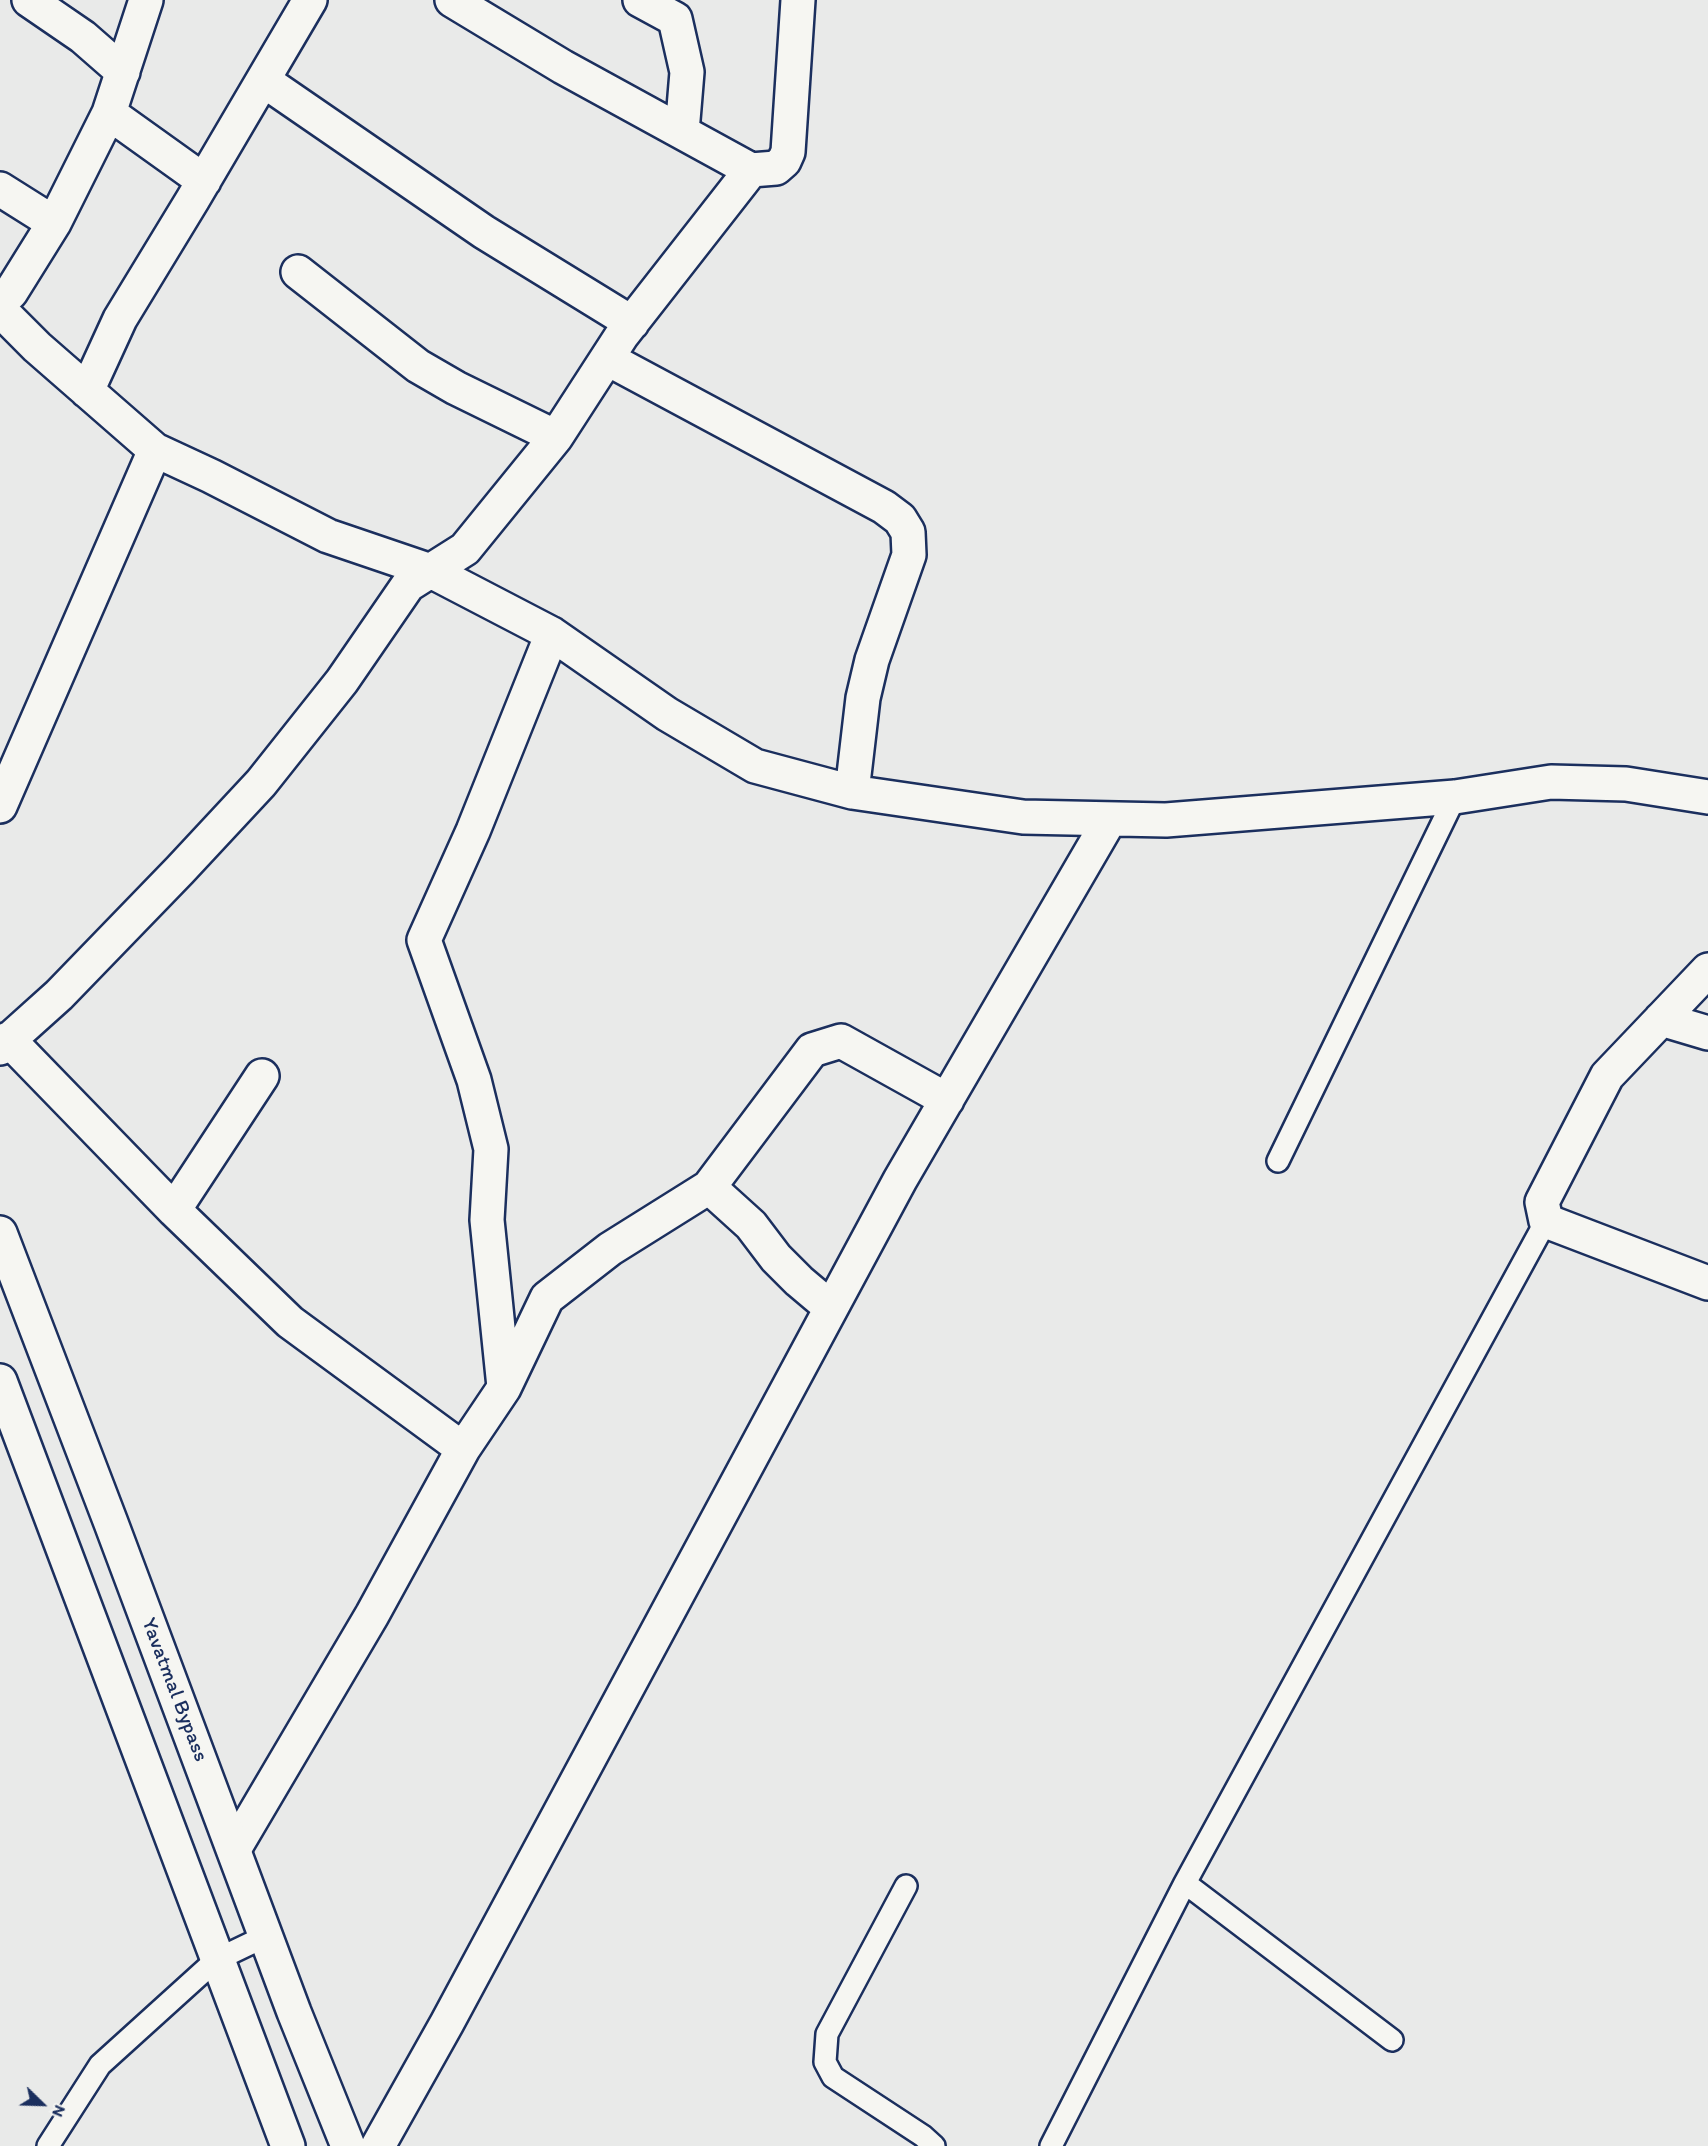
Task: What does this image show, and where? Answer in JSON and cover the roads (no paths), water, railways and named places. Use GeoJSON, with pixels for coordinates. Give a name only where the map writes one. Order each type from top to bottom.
{"type":"FeatureCollection","features":[{"type":"Feature","properties":{"kind":"street"},"geometry":{"type":"LineString","coordinates":[[29,0],[83,37],[123,72]]}},
{"type":"Feature","properties":{"kind":"street"},"geometry":{"type":"LineString","coordinates":[[0,303],[11,292],[54,223],[109,113],[131,40],[146,0]]}},
{"type":"Feature","properties":{"kind":"street"},"geometry":{"type":"LineString","coordinates":[[87,391],[120,319],[310,0]]}},
{"type":"Feature","properties":{"kind":"street"},"geometry":{"type":"LineString","coordinates":[[452,0],[563,67],[752,170],[776,168],[788,152],[798,0]]}},
{"type":"Feature","properties":{"kind":"street"},"geometry":{"type":"LineString","coordinates":[[640,0],[675,19],[687,72],[682,132]]}},
{"type":"Feature","properties":{"kind":"street"},"geometry":{"type":"LineString","coordinates":[[262,80],[483,232],[632,324]]}},
{"type":"Feature","properties":{"kind":"street"},"geometry":{"type":"LineString","coordinates":[[109,113],[204,181]]}},
{"type":"Feature","properties":{"kind":"street"},"geometry":{"type":"LineString","coordinates":[[463,1449],[290,1322],[4,1044],[59,995],[261,783],[342,681],[408,585],[465,549],[556,437],[632,324],[752,170]]}},
{"type":"Feature","properties":{"kind":"street"},"geometry":{"type":"LineString","coordinates":[[0,189],[54,223]]}},
{"type":"Feature","properties":{"kind":"street"},"geometry":{"type":"LineString","coordinates":[[298,272],[418,366],[456,388],[556,437]]}},
{"type":"Feature","properties":{"kind":"street"},"geometry":{"type":"LineString","coordinates":[[0,310],[38,347],[155,450],[328,536],[431,571],[552,634],[667,714],[756,766],[852,792],[1023,817],[1166,820],[1455,797],[1551,782],[1626,784],[1708,797]]}},
{"type":"Feature","properties":{"kind":"street"},"geometry":{"type":"LineString","coordinates":[[608,359],[884,507],[900,519],[908,532],[909,555],[872,660],[863,698],[852,792]]}},
{"type":"Feature","properties":{"kind":"street"},"geometry":{"type":"LineString","coordinates":[[0,806],[155,450]]}},
{"type":"Feature","properties":{"kind":"street"},"geometry":{"type":"LineString","coordinates":[[504,1388],[487,1220],[491,1149],[474,1080],[424,940],[473,831],[552,634]]}},
{"type":"Feature","properties":{"kind":"street"},"geometry":{"type":"LineString","coordinates":[[378,2146],[452,2013],[900,1180],[1110,819]]}},
{"type":"Feature","properties":{"kind":"street"},"geometry":{"type":"LineString","coordinates":[[1708,970],[1607,1076],[1542,1202],[1546,1221],[1708,1282]]}},
{"type":"Feature","properties":{"kind":"street"},"geometry":{"type":"LineString","coordinates":[[1661,1019],[1708,1033]]}},
{"type":"Feature","properties":{"kind":"street"},"geometry":{"type":"LineString","coordinates":[[234,1849],[372,1615],[463,1449],[504,1388],[547,1298],[610,1249],[709,1187],[812,1050],[841,1041],[947,1100]]}},
{"type":"Feature","properties":{"kind":"street"},"geometry":{"type":"LineString","coordinates":[[174,1210],[262,1076]]}},
{"type":"Feature","properties":{"kind":"street"},"geometry":{"type":"LineString","coordinates":[[709,1187],[751,1225],[776,1258],[799,1281],[831,1308]]}},
{"type":"Feature","properties":{"kind":"street","name":"Yavatmal Bypass"},"geometry":{"type":"LineString","coordinates":[[0,1233],[266,1936],[348,2146]]}},
{"type":"Feature","properties":{"kind":"street"},"geometry":{"type":"LineString","coordinates":[[1,1386],[288,2146]]}},
{"type":"Feature","properties":{"kind":"lane"},"geometry":{"type":"LineString","coordinates":[[1278,1161],[1455,797]]}},
{"type":"Feature","properties":{"kind":"lane"},"geometry":{"type":"LineString","coordinates":[[1051,2146],[1185,1883],[1546,1221]]}},
{"type":"Feature","properties":{"kind":"lane"},"geometry":{"type":"LineString","coordinates":[[1185,1883],[1392,2040]]}},
{"type":"Feature","properties":{"kind":"lane"},"geometry":{"type":"LineString","coordinates":[[906,1886],[827,2034],[825,2062],[834,2077],[923,2136],[934,2146]]}},
{"type":"Feature","properties":{"kind":"lane"},"geometry":{"type":"LineString","coordinates":[[48,2146],[100,2064],[216,1960],[266,1936]]}}]}
